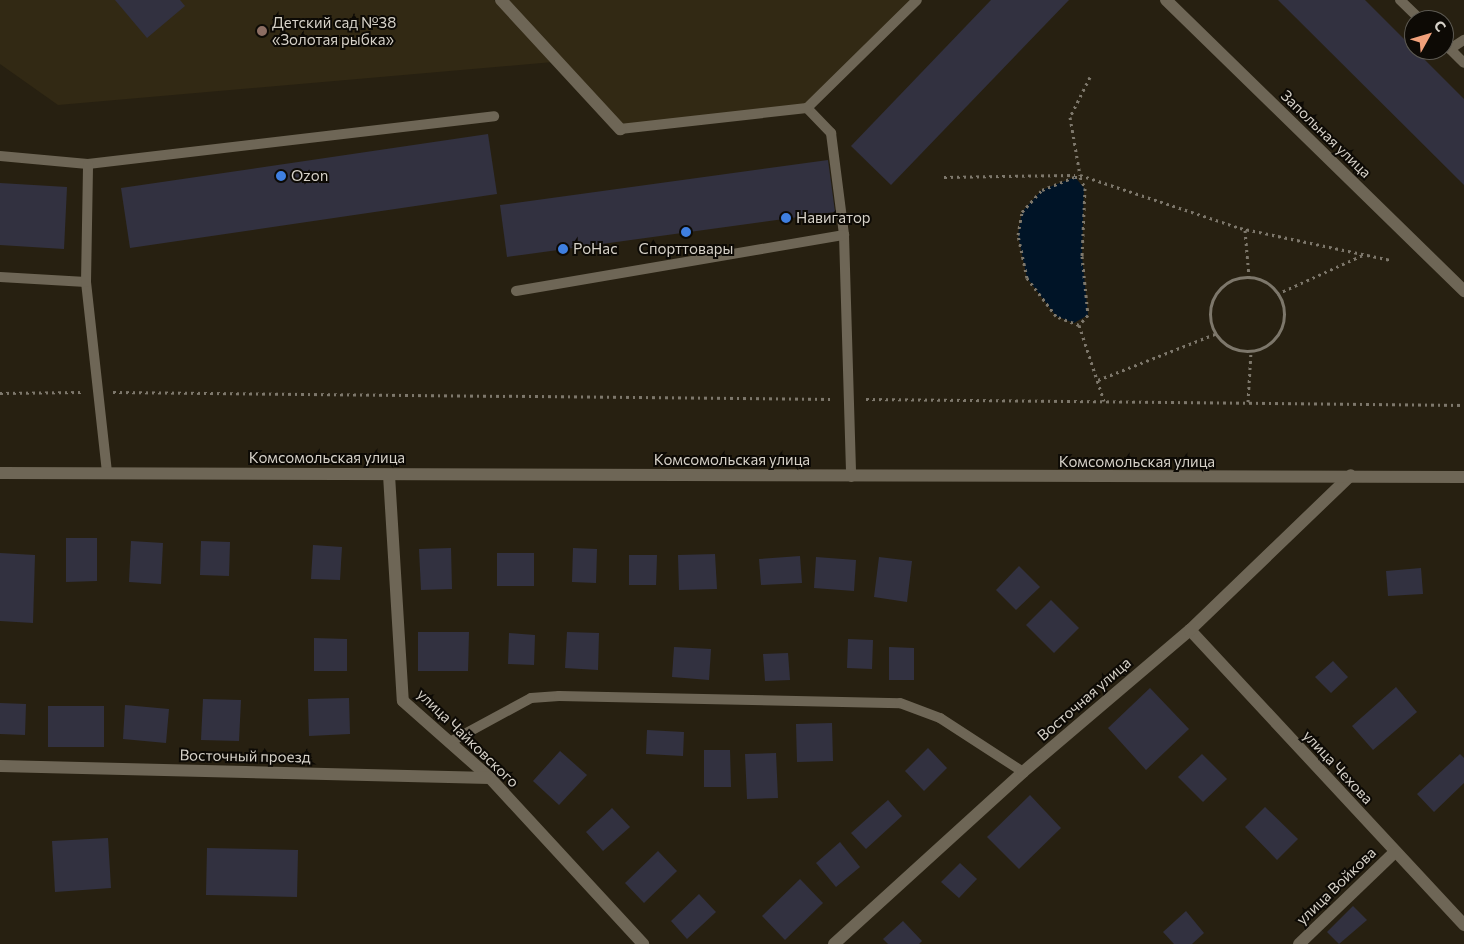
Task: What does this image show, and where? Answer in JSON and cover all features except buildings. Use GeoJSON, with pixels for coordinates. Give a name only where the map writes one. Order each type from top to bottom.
{"type":"FeatureCollection","features":[{"type":"Feature","properties":{"kind":"street"},"geometry":{"type":"LineString","coordinates":[[501,0],[620,129]]}},
{"type":"Feature","properties":{"kind":"street","name":"Запольная улица"},"geometry":{"type":"LineString","coordinates":[[1166,0],[1464,291]]}},
{"type":"Feature","properties":{"kind":"street","name":"Комсомольская улица"},"geometry":{"type":"LineString","coordinates":[[0,473],[1166,478],[1351,475],[1464,477]]}},
{"type":"Feature","properties":{"kind":"street","name":"улица Чайковского"},"geometry":{"type":"LineString","coordinates":[[389,475],[403,700],[490,778],[643,944]]}},
{"type":"Feature","properties":{"kind":"street","name":"Восточная улица"},"geometry":{"type":"LineString","coordinates":[[834,944],[1023,772],[1190,630],[1351,475]]}},
{"type":"Feature","properties":{"kind":"street","name":"улица Чехова"},"geometry":{"type":"LineString","coordinates":[[1190,630],[1464,925]]}},
{"type":"Feature","properties":{"kind":"street","name":"Восточный проезд"},"geometry":{"type":"LineString","coordinates":[[0,766],[490,778]]}},
{"type":"Feature","properties":{"kind":"street","name":"улица Войкова"},"geometry":{"type":"LineString","coordinates":[[1299,944],[1395,852]]}},
{"type":"Feature","properties":{"kind":"lane"},"geometry":{"type":"LineString","coordinates":[[620,129],[807,108],[917,0]]}},
{"type":"Feature","properties":{"kind":"lane"},"geometry":{"type":"LineString","coordinates":[[1400,0],[1410,10]]}},
{"type":"Feature","properties":{"kind":"lane"},"geometry":{"type":"LineString","coordinates":[[1454,53],[1464,64]]}},
{"type":"Feature","properties":{"kind":"lane"},"geometry":{"type":"LineString","coordinates":[[807,108],[831,133],[844,235],[851,477]]}},
{"type":"Feature","properties":{"kind":"lane"},"geometry":{"type":"LineString","coordinates":[[0,156],[88,164],[494,116]]}},
{"type":"Feature","properties":{"kind":"lane"},"geometry":{"type":"LineString","coordinates":[[88,164],[86,282],[107,472]]}},
{"type":"Feature","properties":{"kind":"lane"},"geometry":{"type":"LineString","coordinates":[[516,291],[844,235]]}},
{"type":"Feature","properties":{"kind":"lane"},"geometry":{"type":"LineString","coordinates":[[0,277],[86,282]]}},
{"type":"Feature","properties":{"kind":"lane"},"geometry":{"type":"LineString","coordinates":[[450,742],[531,698],[559,696],[900,703],[940,718],[1023,772]]}},
{"type":"Feature","properties":{"kind":"path"},"geometry":{"type":"LineString","coordinates":[[1080,175],[1070,117],[1090,77]]}},
{"type":"Feature","properties":{"kind":"path"},"geometry":{"type":"LineString","coordinates":[[944,177],[1080,175],[1245,230],[1391,260]]}},
{"type":"Feature","properties":{"kind":"path"},"geometry":{"type":"LineString","coordinates":[[1079,325],[1088,315],[1082,256],[1085,188],[1080,178],[1075,177],[1042,190],[1022,212],[1018,235],[1027,278],[1056,316],[1079,325],[1104,400]]}},
{"type":"Feature","properties":{"kind":"path"},"geometry":{"type":"LineString","coordinates":[[1245,230],[1250,277]]}},
{"type":"Feature","properties":{"kind":"path"},"geometry":{"type":"LineString","coordinates":[[1277,294],[1364,255]]}},
{"type":"Feature","properties":{"kind":"path"},"geometry":{"type":"LineString","coordinates":[[1250,277],[1262,280],[1277,294],[1284,313],[1282,327],[1270,343],[1251,351],[1237,350],[1215,334],[1210,322],[1214,295],[1224,284],[1250,277]]}},
{"type":"Feature","properties":{"kind":"path"},"geometry":{"type":"LineString","coordinates":[[1098,380],[1215,334]]}},
{"type":"Feature","properties":{"kind":"path"},"geometry":{"type":"LineString","coordinates":[[1248,402],[1251,351]]}},
{"type":"Feature","properties":{"kind":"path"},"geometry":{"type":"LineString","coordinates":[[0,392],[1104,400],[1464,405]]}},
{"type":"Feature","properties":{"kind":"shaded area","name":"Детский сад №38 «Золотая рыбка»"},"geometry":{"type":"Polygon","coordinates":[[[0,0],[494,0],[553,62],[58,105],[0,64],[0,0]]]}},
{"type":"Feature","properties":{"kind":"shaded area"},"geometry":{"type":"Polygon","coordinates":[[[505,0],[912,0],[807,105],[622,126],[505,0]]]}},
{"type":"Feature","properties":{"kind":"water"},"geometry":{"type":"Polygon","coordinates":[[[1075,177],[1084,188],[1082,256],[1088,315],[1074,323],[1056,316],[1027,278],[1018,235],[1022,212],[1042,190],[1075,177]]]}},
{"type":"Feature","properties":{"kind":"place","name":"Детский сад №38 «Золотая рыбка»"},"geometry":{"type":"Point","coordinates":[262,31]}},
{"type":"Feature","properties":{"kind":"place","name":"Ozon"},"geometry":{"type":"Point","coordinates":[281,176]}},
{"type":"Feature","properties":{"kind":"place","name":"Навигатор"},"geometry":{"type":"Point","coordinates":[786,218]}},
{"type":"Feature","properties":{"kind":"place","name":"Спорттовары"},"geometry":{"type":"Point","coordinates":[686,232]}},
{"type":"Feature","properties":{"kind":"place","name":"РоНас"},"geometry":{"type":"Point","coordinates":[563,249]}}]}
